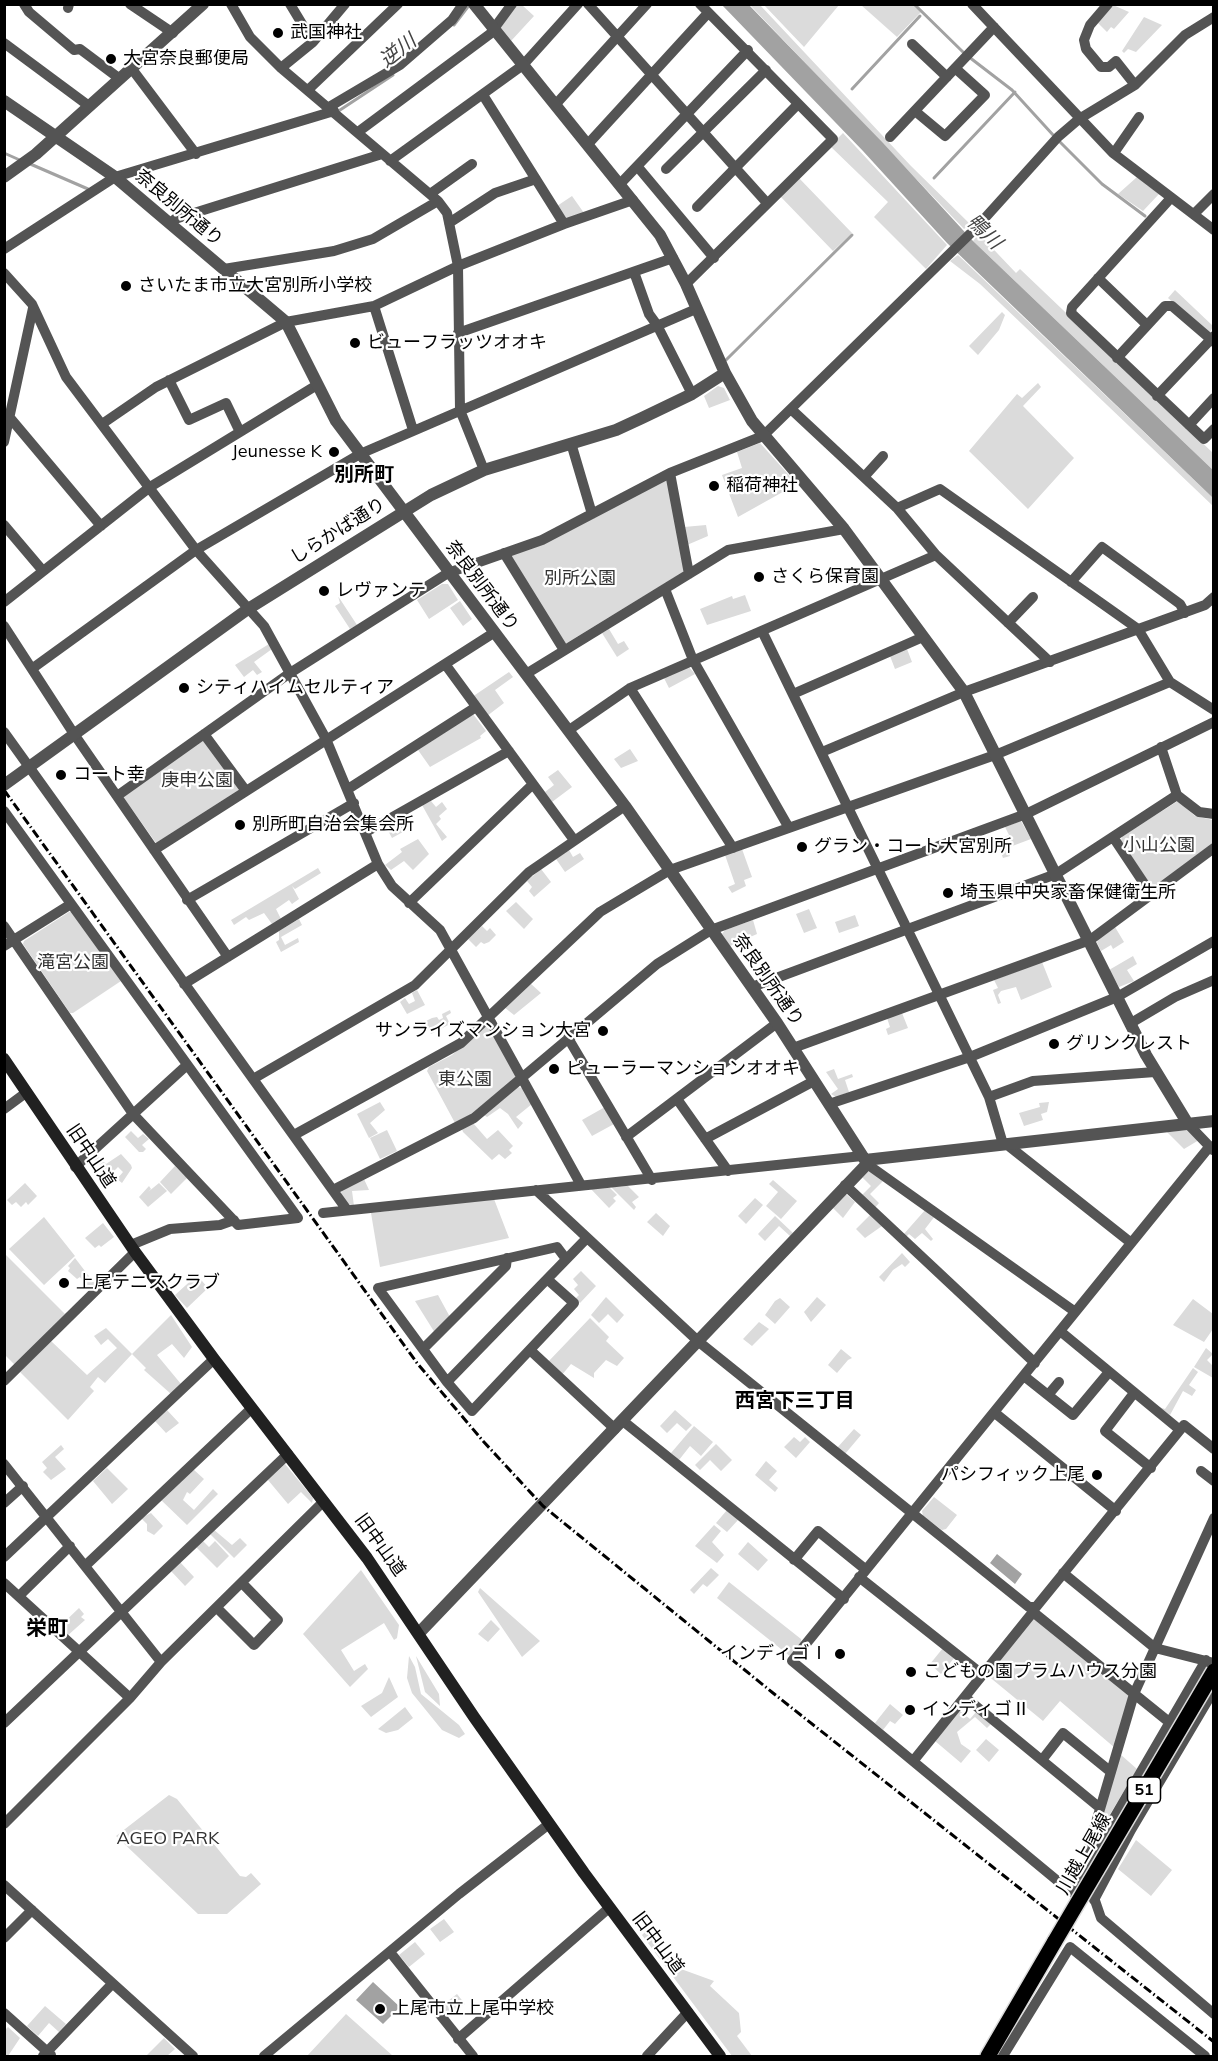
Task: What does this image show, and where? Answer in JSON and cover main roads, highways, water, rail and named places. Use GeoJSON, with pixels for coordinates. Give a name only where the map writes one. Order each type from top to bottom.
{"type":"FeatureCollection","features":[{"type":"Feature","properties":{"kind":"main road","name":"旧中山道"},"geometry":{"type":"LineString","coordinates":[[4,1059],[75,1167],[133,1248],[214,1359],[324,1501],[419,1633],[549,1824],[720,2056]]}},
{"type":"Feature","properties":{"kind":"main road","name":"川越上尾線"},"geometry":{"type":"LineString","coordinates":[[988,2056],[1211,1665]]}},
{"type":"Feature","properties":{"kind":"waterway","name":"逆川"},"geometry":{"type":"LineString","coordinates":[[454,25],[470,4]]}},
{"type":"Feature","properties":{"kind":"waterway"},"geometry":{"type":"LineString","coordinates":[[914,4],[964,53]]}},
{"type":"Feature","properties":{"kind":"waterway"},"geometry":{"type":"LineString","coordinates":[[852,89],[920,16]]}},
{"type":"Feature","properties":{"kind":"waterway"},"geometry":{"type":"LineString","coordinates":[[969,57],[1012,90],[1054,136]]}},
{"type":"Feature","properties":{"kind":"waterway","name":"逆川"},"geometry":{"type":"LineString","coordinates":[[337,112],[393,75]]}},
{"type":"Feature","properties":{"kind":"waterway"},"geometry":{"type":"LineString","coordinates":[[934,178],[1015,92]]}},
{"type":"Feature","properties":{"kind":"waterway"},"geometry":{"type":"LineString","coordinates":[[1059,141],[1102,184],[1145,216]]}},
{"type":"Feature","properties":{"kind":"waterway","name":"逆川"},"geometry":{"type":"LineString","coordinates":[[4,153],[22,161]]}},
{"type":"Feature","properties":{"kind":"waterway","name":"逆川"},"geometry":{"type":"LineString","coordinates":[[28,163],[88,189]]}},
{"type":"Feature","properties":{"kind":"waterway"},"geometry":{"type":"LineString","coordinates":[[726,360],[852,235]]}},
{"type":"Feature","properties":{"kind":"railway"},"geometry":{"type":"LineString","coordinates":[[4,790],[417,1363],[483,1441],[543,1506],[773,1693],[1214,2042]]}},
{"type":"Feature","properties":{"kind":"place","name":"武国神社"},"geometry":{"type":"Point","coordinates":[278,33]}},
{"type":"Feature","properties":{"kind":"place","name":"大宮奈良郵便局"},"geometry":{"type":"Point","coordinates":[111,59]}},
{"type":"Feature","properties":{"kind":"place","name":"さいたま市立大宮別所小学校"},"geometry":{"type":"Point","coordinates":[126,286]}},
{"type":"Feature","properties":{"kind":"place","name":"ビューフラッツオオキ"},"geometry":{"type":"Point","coordinates":[355,343]}},
{"type":"Feature","properties":{"kind":"place","name":"Jeunesse K"},"geometry":{"type":"Point","coordinates":[334,452]}},
{"type":"Feature","properties":{"kind":"place","name":"稲荷神社"},"geometry":{"type":"Point","coordinates":[714,486]}},
{"type":"Feature","properties":{"kind":"place","name":"さくら保育園"},"geometry":{"type":"Point","coordinates":[759,577]}},
{"type":"Feature","properties":{"kind":"place","name":"レヴァンテ"},"geometry":{"type":"Point","coordinates":[324,591]}},
{"type":"Feature","properties":{"kind":"place","name":"シティハイムセルティア"},"geometry":{"type":"Point","coordinates":[184,688]}},
{"type":"Feature","properties":{"kind":"place","name":"コート幸"},"geometry":{"type":"Point","coordinates":[61,775]}},
{"type":"Feature","properties":{"kind":"place","name":"別所町自治会集会所"},"geometry":{"type":"Point","coordinates":[240,825]}},
{"type":"Feature","properties":{"kind":"place","name":"グラン・コート大宮別所"},"geometry":{"type":"Point","coordinates":[802,847]}},
{"type":"Feature","properties":{"kind":"place","name":"埼玉県中央家畜保健衛生所"},"geometry":{"type":"Point","coordinates":[948,893]}},
{"type":"Feature","properties":{"kind":"place","name":"サンライズマンション大宮"},"geometry":{"type":"Point","coordinates":[603,1031]}},
{"type":"Feature","properties":{"kind":"place","name":"グリンクレスト"},"geometry":{"type":"Point","coordinates":[1054,1044]}},
{"type":"Feature","properties":{"kind":"place","name":"ピューラーマンションオオキ"},"geometry":{"type":"Point","coordinates":[554,1069]}},
{"type":"Feature","properties":{"kind":"place","name":"上尾テニスクラブ"},"geometry":{"type":"Point","coordinates":[64,1283]}},
{"type":"Feature","properties":{"kind":"place","name":"パシフィック上尾"},"geometry":{"type":"Point","coordinates":[1097,1475]}},
{"type":"Feature","properties":{"kind":"place","name":"インディゴⅠ"},"geometry":{"type":"Point","coordinates":[840,1654]}},
{"type":"Feature","properties":{"kind":"place","name":"こどもの園プラムハウス分園"},"geometry":{"type":"Point","coordinates":[911,1672]}},
{"type":"Feature","properties":{"kind":"place","name":"インディゴⅡ"},"geometry":{"type":"Point","coordinates":[910,1710]}},
{"type":"Feature","properties":{"kind":"place","name":"上尾市立上尾中学校"},"geometry":{"type":"Point","coordinates":[380,2009]}},
{"type":"Feature","properties":{"kind":"district","name":"別所町"},"geometry":{"type":"Point","coordinates":[364,475]}},
{"type":"Feature","properties":{"kind":"district","name":"西宮下三丁目"},"geometry":{"type":"Point","coordinates":[795,1401]}},
{"type":"Feature","properties":{"kind":"district","name":"栄町"},"geometry":{"type":"Point","coordinates":[47,1629]}},
{"type":"Feature","properties":{"kind":"water label","name":"鴨川"},"geometry":{"type":"Point","coordinates":[984,232]}},
{"type":"Feature","properties":{"kind":"park label","name":"別所公園"},"geometry":{"type":"Point","coordinates":[580,579]}},
{"type":"Feature","properties":{"kind":"park label","name":"庚申公園"},"geometry":{"type":"Point","coordinates":[197,781]}},
{"type":"Feature","properties":{"kind":"park label","name":"小山公園"},"geometry":{"type":"Point","coordinates":[1159,846]}},
{"type":"Feature","properties":{"kind":"park label","name":"滝宮公園"},"geometry":{"type":"Point","coordinates":[73,963]}},
{"type":"Feature","properties":{"kind":"park label","name":"東公園"},"geometry":{"type":"Point","coordinates":[465,1080]}},
{"type":"Feature","properties":{"kind":"park label","name":"AGEO PARK"},"geometry":{"type":"Point","coordinates":[168,1839]}}]}
